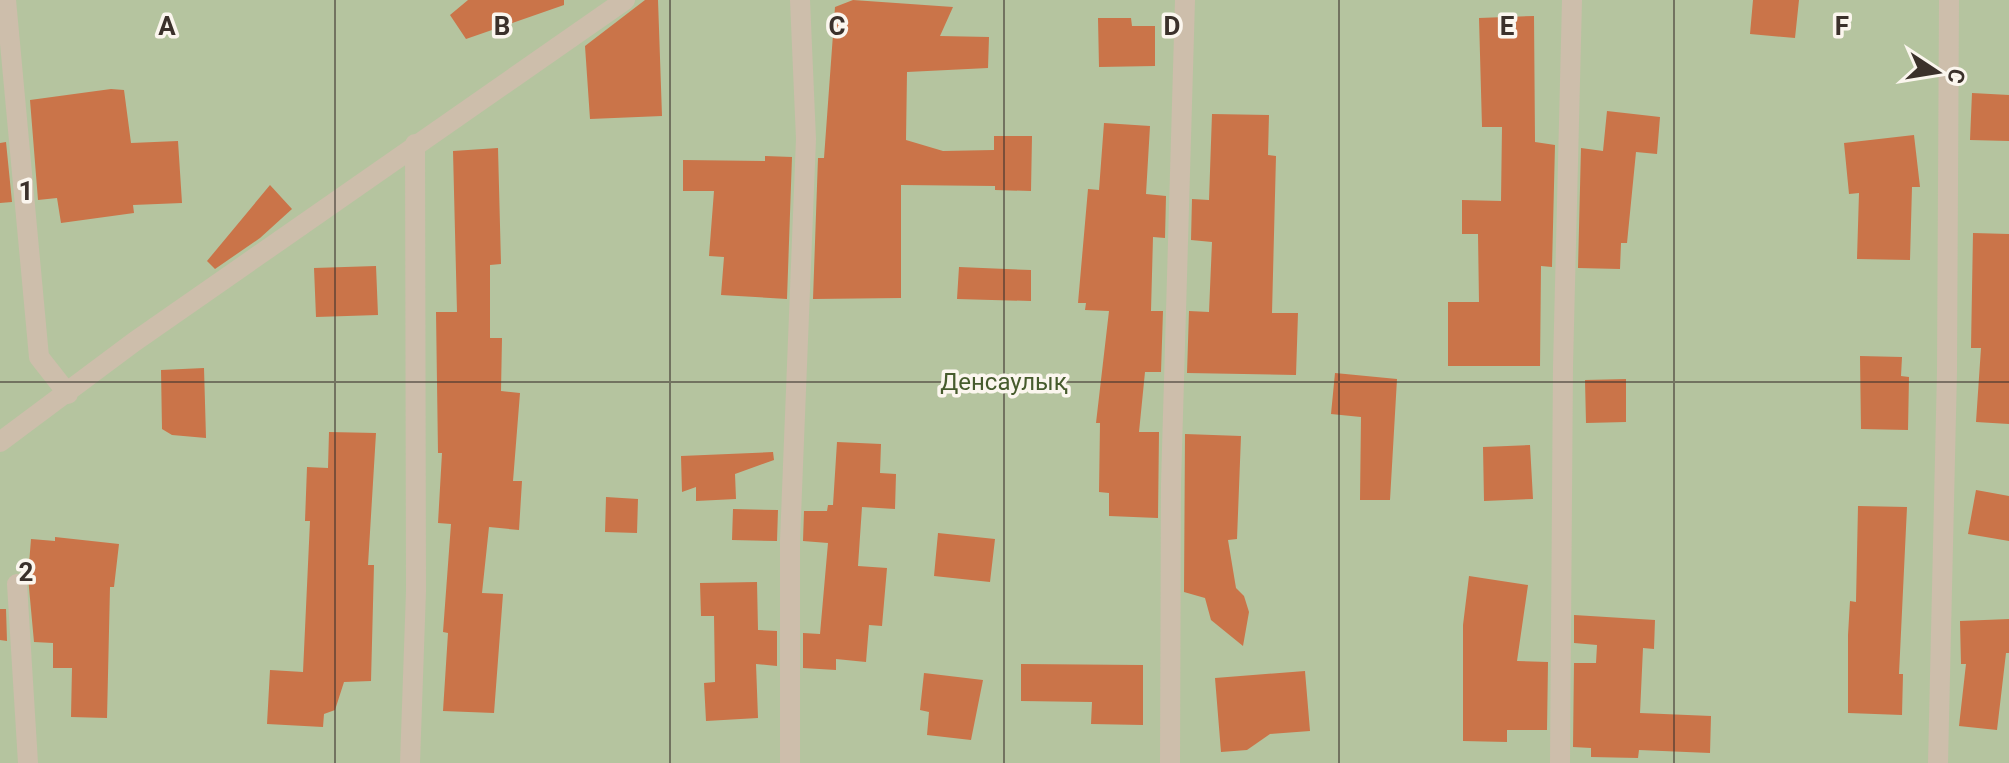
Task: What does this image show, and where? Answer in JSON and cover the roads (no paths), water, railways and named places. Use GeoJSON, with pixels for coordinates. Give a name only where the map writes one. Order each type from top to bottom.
{"type":"FeatureCollection","features":[{"type":"Feature","properties":{"kind":"street"},"geometry":{"type":"LineString","coordinates":[[6,0],[39,357],[68,394]]}},
{"type":"Feature","properties":{"kind":"street"},"geometry":{"type":"LineString","coordinates":[[0,442],[134,342],[625,0]]}},
{"type":"Feature","properties":{"kind":"street"},"geometry":{"type":"LineString","coordinates":[[790,763],[790,541],[806,139],[800,0]]}},
{"type":"Feature","properties":{"kind":"street"},"geometry":{"type":"LineString","coordinates":[[1170,763],[1171,484],[1185,0]]}},
{"type":"Feature","properties":{"kind":"street"},"geometry":{"type":"LineString","coordinates":[[1560,763],[1563,366],[1572,0]]}},
{"type":"Feature","properties":{"kind":"street"},"geometry":{"type":"LineString","coordinates":[[1938,763],[1947,371],[1949,0]]}},
{"type":"Feature","properties":{"kind":"street"},"geometry":{"type":"LineString","coordinates":[[410,763],[416,591],[415,144]]}},
{"type":"Feature","properties":{"kind":"street"},"geometry":{"type":"LineString","coordinates":[[17,584],[28,763]]}},
{"type":"Feature","properties":{"kind":"park label","name":"Денсаулық"},"geometry":{"type":"Point","coordinates":[1004,382]}}]}
